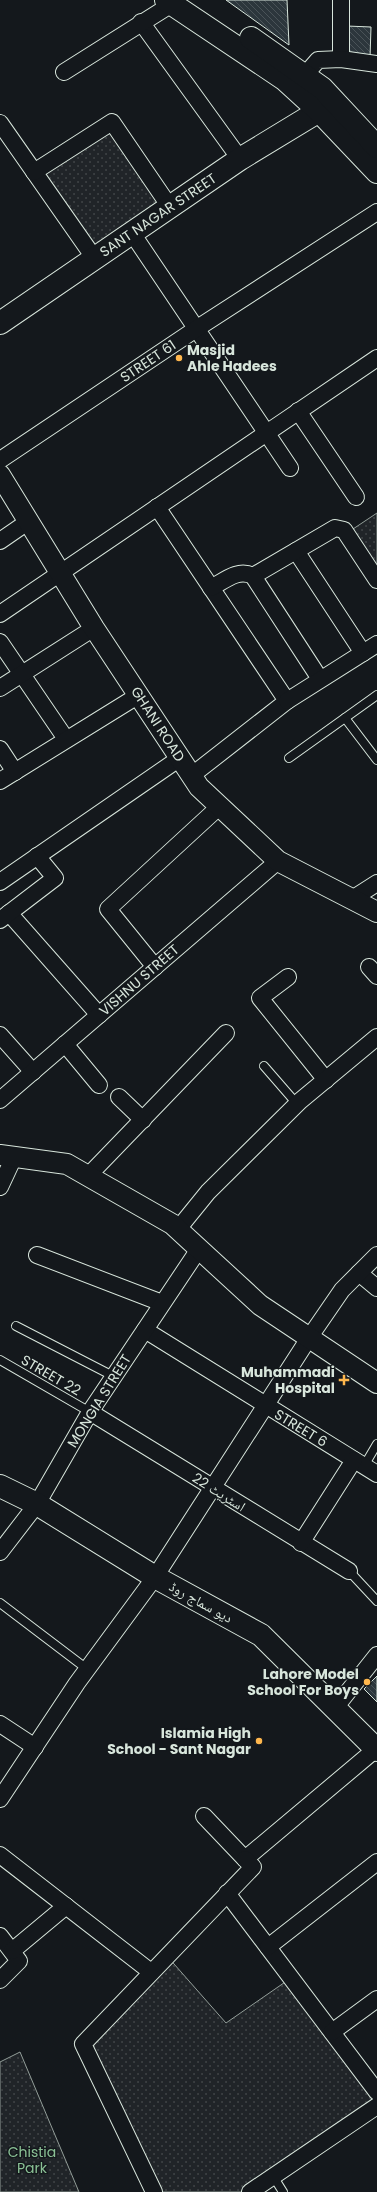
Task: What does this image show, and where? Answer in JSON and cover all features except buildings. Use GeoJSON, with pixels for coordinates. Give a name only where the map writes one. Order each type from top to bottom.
{"type":"FeatureCollection","features":[{"type":"Feature","properties":{"kind":"main road"},"geometry":{"type":"LineString","coordinates":[[176,1],[305,75],[322,88],[377,147]]}},
{"type":"Feature","properties":{"kind":"main road"},"geometry":{"type":"LineString","coordinates":[[176,1],[272,70],[319,111],[377,172]]}},
{"type":"Feature","properties":{"kind":"main road","name":"SANT NAGAR STREET"},"geometry":{"type":"LineString","coordinates":[[3,315],[94,259],[240,159],[319,111]]}},
{"type":"Feature","properties":{"kind":"main road","name":"دیو سماج روڈ"},"geometry":{"type":"LineString","coordinates":[[0,1486],[37,1504],[155,1577],[262,1635],[376,1749]]}},
{"type":"Feature","properties":{"kind":"street"},"geometry":{"type":"LineString","coordinates":[[341,0],[341,59]]}},
{"type":"Feature","properties":{"kind":"street"},"geometry":{"type":"LineString","coordinates":[[64,72],[176,1]]}},
{"type":"Feature","properties":{"kind":"street"},"geometry":{"type":"LineString","coordinates":[[141,22],[240,159]]}},
{"type":"Feature","properties":{"kind":"street"},"geometry":{"type":"LineString","coordinates":[[305,75],[318,60],[341,59],[377,64]]}},
{"type":"Feature","properties":{"kind":"street"},"geometry":{"type":"LineString","coordinates":[[34,172],[112,122],[170,207]]}},
{"type":"Feature","properties":{"kind":"street"},"geometry":{"type":"LineString","coordinates":[[0,123],[94,259]]}},
{"type":"Feature","properties":{"kind":"street","name":"STREET 61"},"geometry":{"type":"LineString","coordinates":[[0,460],[196,329],[377,212]]}},
{"type":"Feature","properties":{"kind":"street"},"geometry":{"type":"LineString","coordinates":[[132,233],[290,468]]}},
{"type":"Feature","properties":{"kind":"street"},"geometry":{"type":"LineString","coordinates":[[0,614],[298,411],[375,363]]}},
{"type":"Feature","properties":{"kind":"street"},"geometry":{"type":"LineString","coordinates":[[298,411],[356,497]]}},
{"type":"Feature","properties":{"kind":"street","name":"GHANI ROAD"},"geometry":{"type":"LineString","coordinates":[[0,475],[94,628],[199,787],[278,861],[377,912]]}},
{"type":"Feature","properties":{"kind":"street"},"geometry":{"type":"LineString","coordinates":[[157,507],[287,701]]}},
{"type":"Feature","properties":{"kind":"street"},"geometry":{"type":"LineString","coordinates":[[0,541],[29,521]]}},
{"type":"Feature","properties":{"kind":"street"},"geometry":{"type":"LineString","coordinates":[[253,576],[335,528],[340,527],[344,530],[377,580]]}},
{"type":"Feature","properties":{"kind":"street"},"geometry":{"type":"LineString","coordinates":[[296,551],[363,653]]}},
{"type":"Feature","properties":{"kind":"street"},"geometry":{"type":"LineString","coordinates":[[211,588],[237,574],[248,573],[253,576],[320,679]]}},
{"type":"Feature","properties":{"kind":"street"},"geometry":{"type":"LineString","coordinates":[[0,688],[94,628]]}},
{"type":"Feature","properties":{"kind":"street"},"geometry":{"type":"LineString","coordinates":[[0,642],[66,739]]}},
{"type":"Feature","properties":{"kind":"street"},"geometry":{"type":"LineString","coordinates":[[191,776],[287,701],[377,644]]}},
{"type":"Feature","properties":{"kind":"street"},"geometry":{"type":"LineString","coordinates":[[0,782],[139,694]]}},
{"type":"Feature","properties":{"kind":"street"},"geometry":{"type":"LineString","coordinates":[[0,749],[15,772]]}},
{"type":"Feature","properties":{"kind":"street"},"geometry":{"type":"LineString","coordinates":[[0,882],[180,758]]}},
{"type":"Feature","properties":{"kind":"street"},"geometry":{"type":"LineString","coordinates":[[155,966],[108,908],[220,806]]}},
{"type":"Feature","properties":{"kind":"street"},"geometry":{"type":"LineString","coordinates":[[37,856],[55,878],[5,916],[99,1015]]}},
{"type":"Feature","properties":{"kind":"street","name":"VISHNU STREET"},"geometry":{"type":"LineString","coordinates":[[0,1100],[278,861]]}},
{"type":"Feature","properties":{"kind":"street"},"geometry":{"type":"LineString","coordinates":[[352,899],[377,883]]}},
{"type":"Feature","properties":{"kind":"street"},"geometry":{"type":"LineString","coordinates":[[288,977],[260,998],[326,1080]]}},
{"type":"Feature","properties":{"kind":"street"},"geometry":{"type":"LineString","coordinates":[[88,1176],[226,1033]]}},
{"type":"Feature","properties":{"kind":"street"},"geometry":{"type":"LineString","coordinates":[[0,1035],[33,1072]]}},
{"type":"Feature","properties":{"kind":"street"},"geometry":{"type":"LineString","coordinates":[[178,1229],[208,1192],[297,1104],[377,1037]]}},
{"type":"Feature","properties":{"kind":"street"},"geometry":{"type":"LineString","coordinates":[[65,1044],[99,1085]]}},
{"type":"Feature","properties":{"kind":"street"},"geometry":{"type":"LineString","coordinates":[[119,1097],[143,1120]]}},
{"type":"Feature","properties":{"kind":"street"},"geometry":{"type":"LineString","coordinates":[[0,1187],[7,1156],[67,1164],[172,1224],[260,1304],[377,1383]]}},
{"type":"Feature","properties":{"kind":"street","name":"MONGIA STREET"},"geometry":{"type":"LineString","coordinates":[[0,1552],[37,1504],[90,1412],[199,1249]]}},
{"type":"Feature","properties":{"kind":"street"},"geometry":{"type":"LineString","coordinates":[[37,1255],[162,1303]]}},
{"type":"Feature","properties":{"kind":"street"},"geometry":{"type":"LineString","coordinates":[[0,1799],[87,1669],[155,1577],[309,1338],[342,1290],[377,1255]]}},
{"type":"Feature","properties":{"kind":"street"},"geometry":{"type":"LineString","coordinates":[[359,1274],[377,1288]]}},
{"type":"Feature","properties":{"kind":"street","name":"STREET 6"},"geometry":{"type":"LineString","coordinates":[[145,1330],[365,1467]]}},
{"type":"Feature","properties":{"kind":"street","name":"اسٹریٹ 22"},"geometry":{"type":"LineString","coordinates":[[90,1412],[301,1543],[349,1571]]}},
{"type":"Feature","properties":{"kind":"street"},"geometry":{"type":"LineString","coordinates":[[301,1543],[365,1467]]}},
{"type":"Feature","properties":{"kind":"street"},"geometry":{"type":"LineString","coordinates":[[335,1708],[377,1655]]}},
{"type":"Feature","properties":{"kind":"street"},"geometry":{"type":"LineString","coordinates":[[0,1724],[35,1747]]}},
{"type":"Feature","properties":{"kind":"street"},"geometry":{"type":"LineString","coordinates":[[245,1859],[376,1749]]}},
{"type":"Feature","properties":{"kind":"street"},"geometry":{"type":"LineString","coordinates":[[154,2192],[83,2044],[253,1867],[204,1816]]}},
{"type":"Feature","properties":{"kind":"street"},"geometry":{"type":"LineString","coordinates":[[0,1855],[151,1972]]}},
{"type":"Feature","properties":{"kind":"street"},"geometry":{"type":"LineString","coordinates":[[268,1947],[377,1862]]}},
{"type":"Feature","properties":{"kind":"street"},"geometry":{"type":"LineString","coordinates":[[227,1893],[377,2092]]}},
{"type":"Feature","properties":{"kind":"street"},"geometry":{"type":"LineString","coordinates":[[0,1980],[16,1956],[66,1906]]}},
{"type":"Feature","properties":{"kind":"street"},"geometry":{"type":"LineString","coordinates":[[0,1936],[16,1956]]}},
{"type":"Feature","properties":{"kind":"street"},"geometry":{"type":"LineString","coordinates":[[332,2032],[377,1999]]}},
{"type":"Feature","properties":{"kind":"street"},"geometry":{"type":"LineString","coordinates":[[250,2192],[377,2106]]}},
{"type":"Feature","properties":{"kind":"lane"},"geometry":{"type":"LineString","coordinates":[[289,758],[377,695]]}},
{"type":"Feature","properties":{"kind":"lane"},"geometry":{"type":"LineString","coordinates":[[345,718],[377,760]]}},
{"type":"Feature","properties":{"kind":"lane"},"geometry":{"type":"LineString","coordinates":[[264,1066],[297,1104]]}},
{"type":"Feature","properties":{"kind":"lane"},"geometry":{"type":"LineString","coordinates":[[16,1326],[113,1376]]}},
{"type":"Feature","properties":{"kind":"lane","name":"STREET 22"},"geometry":{"type":"LineString","coordinates":[[0,1360],[90,1412]]}},
{"type":"Feature","properties":{"kind":"lane"},"geometry":{"type":"LineString","coordinates":[[365,1467],[377,1444]]}},
{"type":"Feature","properties":{"kind":"lane"},"geometry":{"type":"LineString","coordinates":[[349,1571],[377,1601]]}},
{"type":"Feature","properties":{"kind":"lane"},"geometry":{"type":"LineString","coordinates":[[0,1603],[87,1669]]}},
{"type":"Feature","properties":{"kind":"lane"},"geometry":{"type":"LineString","coordinates":[[273,2176],[283,2192]]}},
{"type":"Feature","properties":{"kind":"green space"},"geometry":{"type":"Polygon","coordinates":[[[112,122],[170,207],[95,259],[34,172],[112,122]]]}},
{"type":"Feature","properties":{"kind":"green space"},"geometry":{"type":"Polygon","coordinates":[[[377,513],[377,571],[350,531],[377,513]]]}},
{"type":"Feature","properties":{"kind":"green space"},"geometry":{"type":"Polygon","coordinates":[[[167,1956],[226,2023],[291,1978],[377,2092],[377,2106],[250,2192],[154,2192],[83,2044],[167,1956]]]}},
{"type":"Feature","properties":{"kind":"green space","name":"Chistia Park"},"geometry":{"type":"Polygon","coordinates":[[[20,2052],[79,2192],[0,2192],[0,2062],[20,2052]]]}},
{"type":"Feature","properties":{"kind":"place","name":"Masjid Ahle Hadees"},"geometry":{"type":"Point","coordinates":[179,358]}},
{"type":"Feature","properties":{"kind":"place","name":"Muhammadi Hospital"},"geometry":{"type":"Point","coordinates":[344,1380]}},
{"type":"Feature","properties":{"kind":"place","name":"Lahore Model School For Boys"},"geometry":{"type":"Point","coordinates":[367,1682]}},
{"type":"Feature","properties":{"kind":"place","name":"Islamia High School - Sant Nagar"},"geometry":{"type":"Point","coordinates":[259,1741]}}]}
